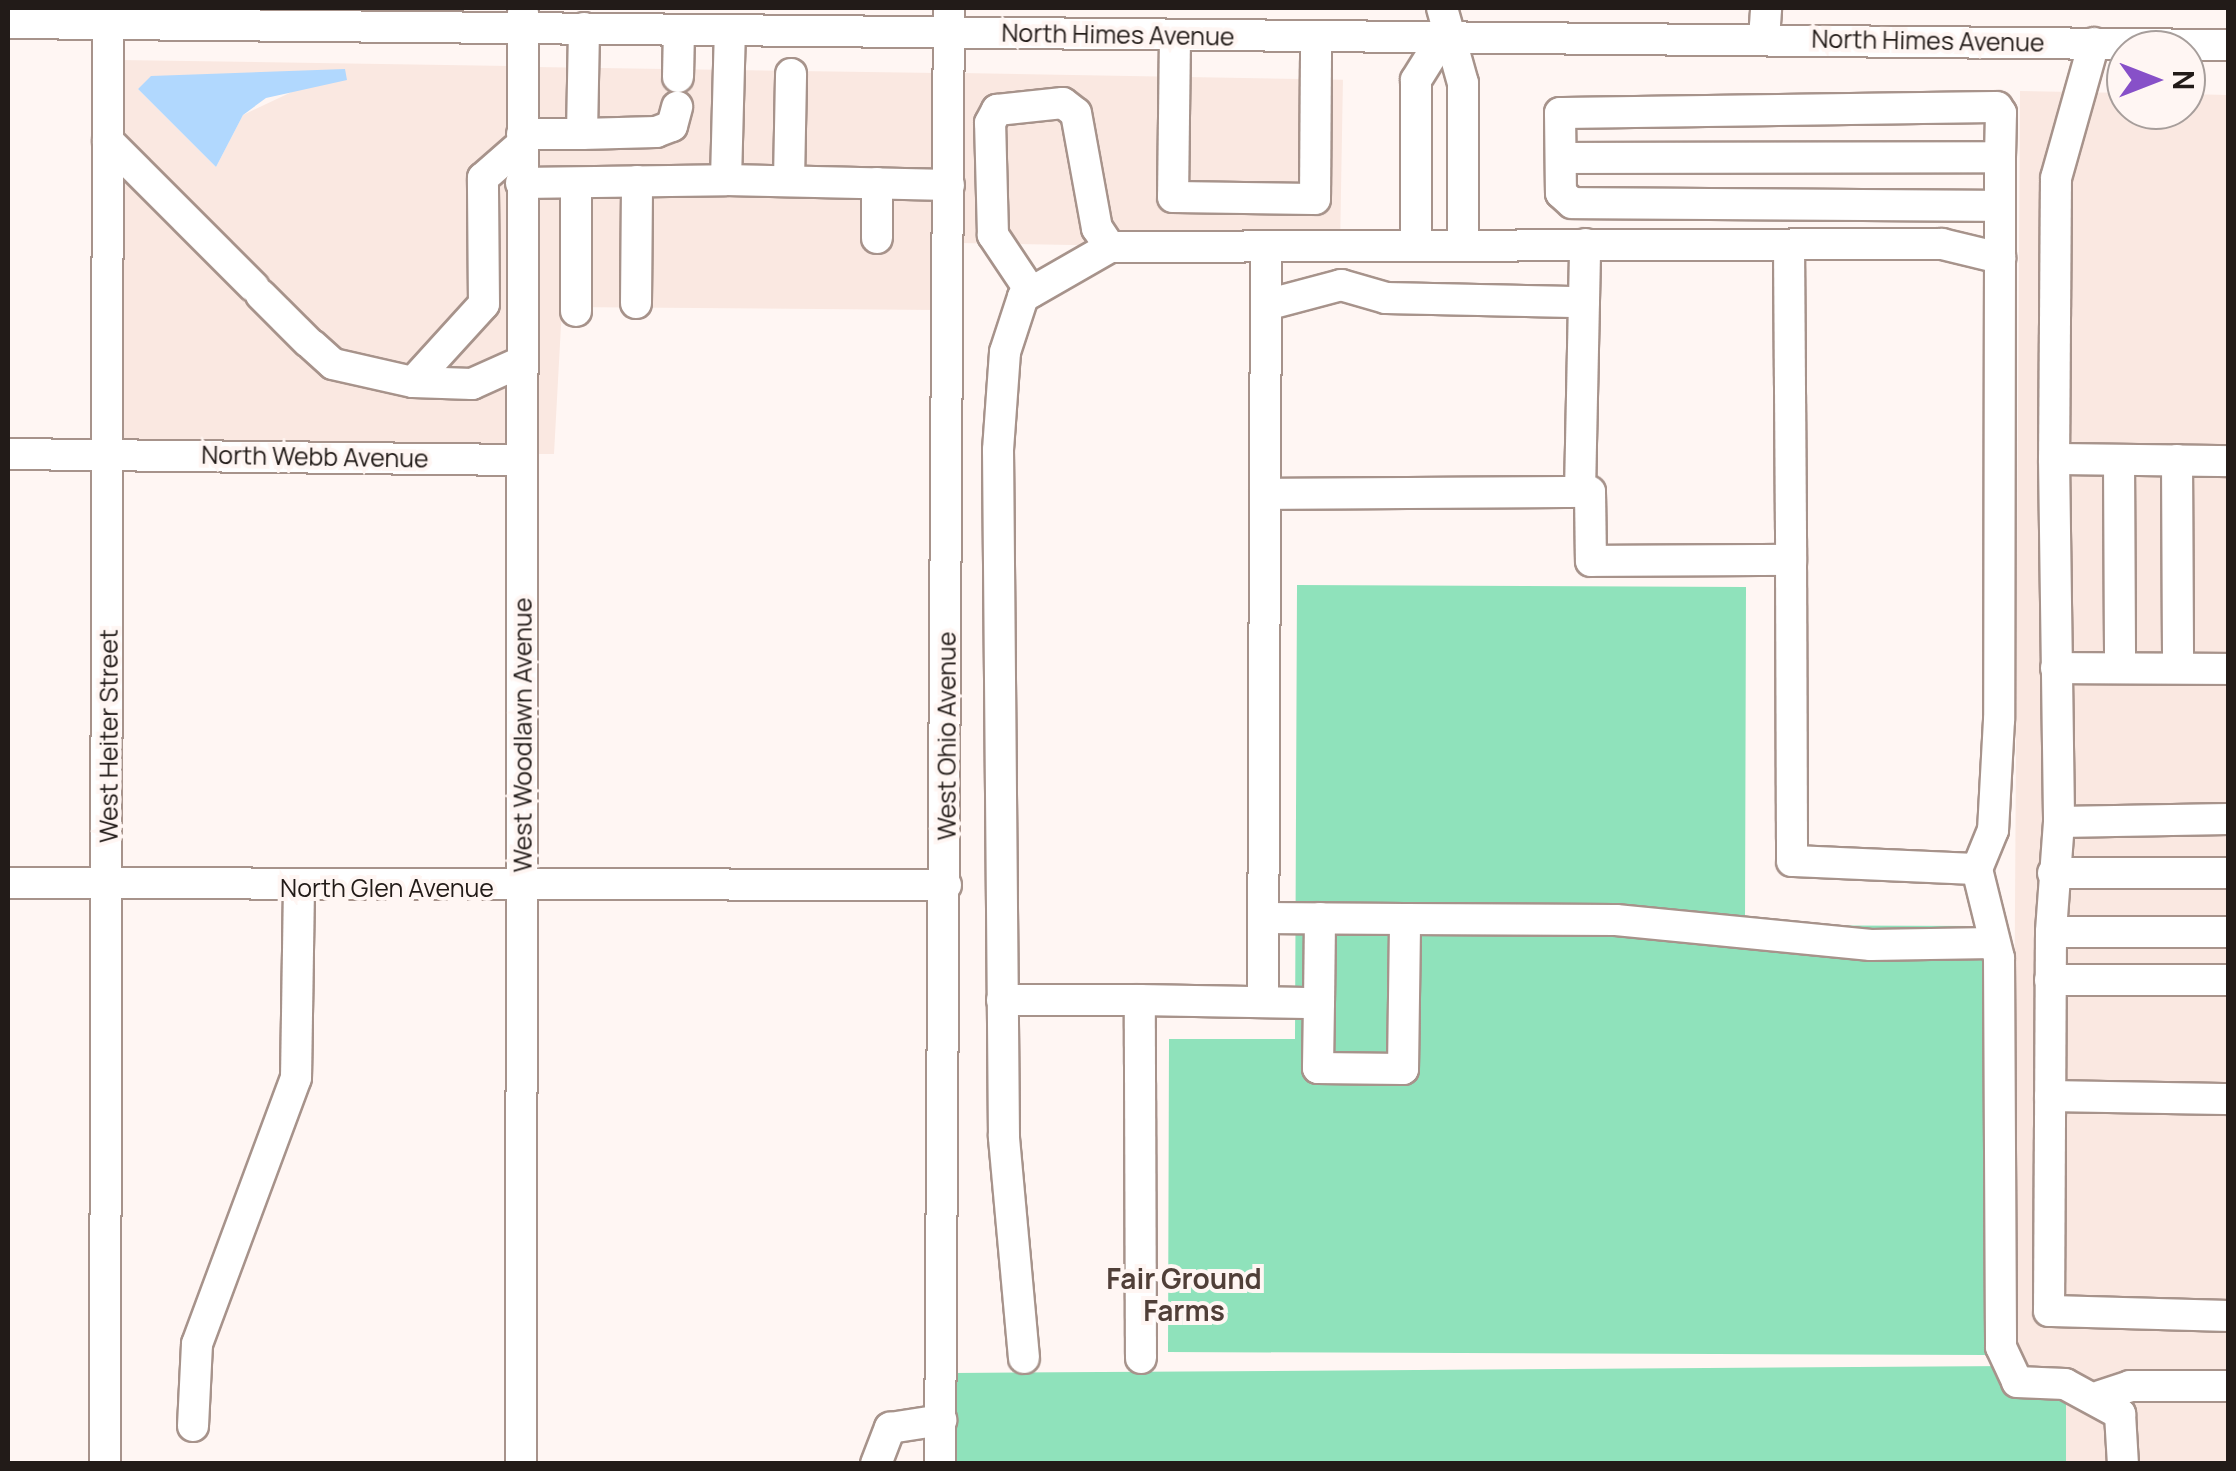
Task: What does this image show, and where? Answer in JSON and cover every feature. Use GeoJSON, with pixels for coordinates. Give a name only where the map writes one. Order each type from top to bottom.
{"type":"FeatureCollection","features":[{"type":"Feature","properties":{"kind":"street"},"geometry":{"type":"LineString","coordinates":[[1764,39],[1766,8]]}},
{"type":"Feature","properties":{"kind":"street","name":"North Himes Avenue"},"geometry":{"type":"LineString","coordinates":[[8,23],[108,15],[523,18],[584,43],[679,31],[730,32],[949,20],[1175,36],[1316,37],[1442,22],[1764,39],[2228,45]]}},
{"type":"Feature","properties":{"kind":"street","name":"West Heiter Street"},"geometry":{"type":"LineString","coordinates":[[105,1464],[110,885],[108,15]]}},
{"type":"Feature","properties":{"kind":"street","name":"West Woodlawn Avenue"},"geometry":{"type":"LineString","coordinates":[[521,1464],[523,18]]}},
{"type":"Feature","properties":{"kind":"street","name":"West Ohio Avenue"},"geometry":{"type":"LineString","coordinates":[[940,1464],[949,20]]}},
{"type":"Feature","properties":{"kind":"street"},"geometry":{"type":"LineString","coordinates":[[1442,22],[1463,82],[1463,245]]}},
{"type":"Feature","properties":{"kind":"street"},"geometry":{"type":"LineString","coordinates":[[1416,246],[1416,80],[1442,22]]}},
{"type":"Feature","properties":{"kind":"street"},"geometry":{"type":"LineString","coordinates":[[413,382],[484,304],[482,178],[522,139],[656,132],[672,126],[678,92],[679,31]]}},
{"type":"Feature","properties":{"kind":"street"},"geometry":{"type":"LineString","coordinates":[[726,180],[730,32]]}},
{"type":"Feature","properties":{"kind":"street"},"geometry":{"type":"LineString","coordinates":[[1175,36],[1173,197],[1315,199],[1316,37]]}},
{"type":"Feature","properties":{"kind":"street"},"geometry":{"type":"LineString","coordinates":[[582,134],[584,43]]}},
{"type":"Feature","properties":{"kind":"street"},"geometry":{"type":"LineString","coordinates":[[2094,43],[2056,178],[2054,459],[2059,822],[2053,873],[2050,980],[2050,1311],[2228,1316]]}},
{"type":"Feature","properties":{"kind":"street"},"geometry":{"type":"LineString","coordinates":[[790,182],[791,74]]}},
{"type":"Feature","properties":{"kind":"street"},"geometry":{"type":"LineString","coordinates":[[1031,292],[993,235],[990,123],[997,110],[1063,104],[1076,114],[1097,228],[1110,248]]}},
{"type":"Feature","properties":{"kind":"street"},"geometry":{"type":"LineString","coordinates":[[2000,206],[1564,199],[1560,158],[1564,109],[1997,107],[2000,157],[2000,206],[2000,258],[1998,720],[1993,830],[1977,868],[1994,943],[2000,1347],[2017,1382],[2100,1396],[2130,1386],[2228,1386]]}},
{"type":"Feature","properties":{"kind":"street"},"geometry":{"type":"LineString","coordinates":[[108,140],[333,364],[413,382],[472,384],[521,362]]}},
{"type":"Feature","properties":{"kind":"street"},"geometry":{"type":"LineString","coordinates":[[1560,158],[2000,157]]}},
{"type":"Feature","properties":{"kind":"street"},"geometry":{"type":"LineString","coordinates":[[521,183],[726,180],[948,185]]}},
{"type":"Feature","properties":{"kind":"street"},"geometry":{"type":"LineString","coordinates":[[636,303],[637,182]]}},
{"type":"Feature","properties":{"kind":"street"},"geometry":{"type":"LineString","coordinates":[[576,183],[576,311]]}},
{"type":"Feature","properties":{"kind":"street"},"geometry":{"type":"LineString","coordinates":[[877,183],[877,238]]}},
{"type":"Feature","properties":{"kind":"street"},"geometry":{"type":"LineString","coordinates":[[1580,492],[1585,244]]}},
{"type":"Feature","properties":{"kind":"street"},"geometry":{"type":"LineString","coordinates":[[1024,1358],[1002,1000],[998,401],[1031,292],[1110,248],[1942,244],[2000,258]]}},
{"type":"Feature","properties":{"kind":"street"},"geometry":{"type":"LineString","coordinates":[[1788,246],[1792,861],[1977,868]]}},
{"type":"Feature","properties":{"kind":"street"},"geometry":{"type":"LineString","coordinates":[[1263,1002],[1266,248]]}},
{"type":"Feature","properties":{"kind":"street"},"geometry":{"type":"LineString","coordinates":[[1266,305],[1341,285],[1386,298],[1584,302]]}},
{"type":"Feature","properties":{"kind":"street","name":"North Webb Avenue"},"geometry":{"type":"LineString","coordinates":[[8,454],[522,460]]}},
{"type":"Feature","properties":{"kind":"street"},"geometry":{"type":"LineString","coordinates":[[2054,459],[2228,461]]}},
{"type":"Feature","properties":{"kind":"street"},"geometry":{"type":"LineString","coordinates":[[2118,460],[2120,668]]}},
{"type":"Feature","properties":{"kind":"street"},"geometry":{"type":"LineString","coordinates":[[2177,460],[2178,668]]}},
{"type":"Feature","properties":{"kind":"street"},"geometry":{"type":"LineString","coordinates":[[1265,494],[1590,492],[1591,561],[1791,560]]}},
{"type":"Feature","properties":{"kind":"street"},"geometry":{"type":"LineString","coordinates":[[2056,668],[2228,669]]}},
{"type":"Feature","properties":{"kind":"street"},"geometry":{"type":"LineString","coordinates":[[2059,822],[2228,819]]}},
{"type":"Feature","properties":{"kind":"street"},"geometry":{"type":"LineString","coordinates":[[2053,873],[2228,874]]}},
{"type":"Feature","properties":{"kind":"street","name":"North Glen Avenue"},"geometry":{"type":"LineString","coordinates":[[8,884],[299,888],[946,885]]}},
{"type":"Feature","properties":{"kind":"street"},"geometry":{"type":"LineString","coordinates":[[193,1426],[197,1344],[296,1078],[299,888]]}},
{"type":"Feature","properties":{"kind":"street"},"geometry":{"type":"LineString","coordinates":[[1264,918],[1616,920],[1871,944],[1994,943]]}},
{"type":"Feature","properties":{"kind":"street"},"geometry":{"type":"LineString","coordinates":[[1320,918],[1318,1068],[1403,1069],[1405,919]]}},
{"type":"Feature","properties":{"kind":"street"},"geometry":{"type":"LineString","coordinates":[[2051,932],[2228,932]]}},
{"type":"Feature","properties":{"kind":"street"},"geometry":{"type":"LineString","coordinates":[[2050,980],[2228,980]]}},
{"type":"Feature","properties":{"kind":"street"},"geometry":{"type":"LineString","coordinates":[[1002,1000],[1319,1002]]}},
{"type":"Feature","properties":{"kind":"street"},"geometry":{"type":"LineString","coordinates":[[1140,1000],[1141,1358]]}},
{"type":"Feature","properties":{"kind":"street"},"geometry":{"type":"LineString","coordinates":[[2050,1096],[2228,1100]]}},
{"type":"Feature","properties":{"kind":"street"},"geometry":{"type":"LineString","coordinates":[[2100,1396],[2120,1414],[2123,1464]]}},
{"type":"Feature","properties":{"kind":"street"},"geometry":{"type":"LineString","coordinates":[[876,1464],[890,1428],[941,1420]]}},
{"type":"Feature","properties":{"kind":"shaded area"},"geometry":{"type":"Polygon","coordinates":[[[119,60],[510,66],[510,449],[121,444],[119,60]],[[139,88],[216,167],[243,115],[298,89],[139,88]]]}},
{"type":"Feature","properties":{"kind":"shaded area"},"geometry":{"type":"Polygon","coordinates":[[[535,67],[937,73],[936,310],[562,307],[554,454],[534,454],[535,67]]]}},
{"type":"Feature","properties":{"kind":"shaded area"},"geometry":{"type":"Polygon","coordinates":[[[961,73],[1343,80],[1340,250],[958,243],[961,73]]]}},
{"type":"Feature","properties":{"kind":"shaded area"},"geometry":{"type":"Polygon","coordinates":[[[2020,91],[2106,93],[2106,130],[2206,130],[2206,94],[2228,95],[2228,1463],[2066,1463],[2066,1397],[2012,1397],[2020,91]]]}},
{"type":"Feature","properties":{"kind":"green space"},"geometry":{"type":"Polygon","coordinates":[[[1297,585],[1746,587],[1745,925],[1973,926],[1989,962],[1987,1355],[1168,1352],[1169,1039],[1295,1039],[1297,585]]]}},
{"type":"Feature","properties":{"kind":"green space"},"geometry":{"type":"Polygon","coordinates":[[[2012,1366],[2012,1397],[2066,1397],[2066,1463],[953,1464],[954,1373],[2012,1366]]]}},
{"type":"Feature","properties":{"kind":"water"},"geometry":{"type":"Polygon","coordinates":[[[345,69],[347,80],[266,98],[243,115],[216,167],[138,89],[151,76],[345,69]]]}},
{"type":"Feature","properties":{"kind":"district","name":"Fair Ground Farms"},"geometry":{"type":"Point","coordinates":[1184,1294]}}]}
